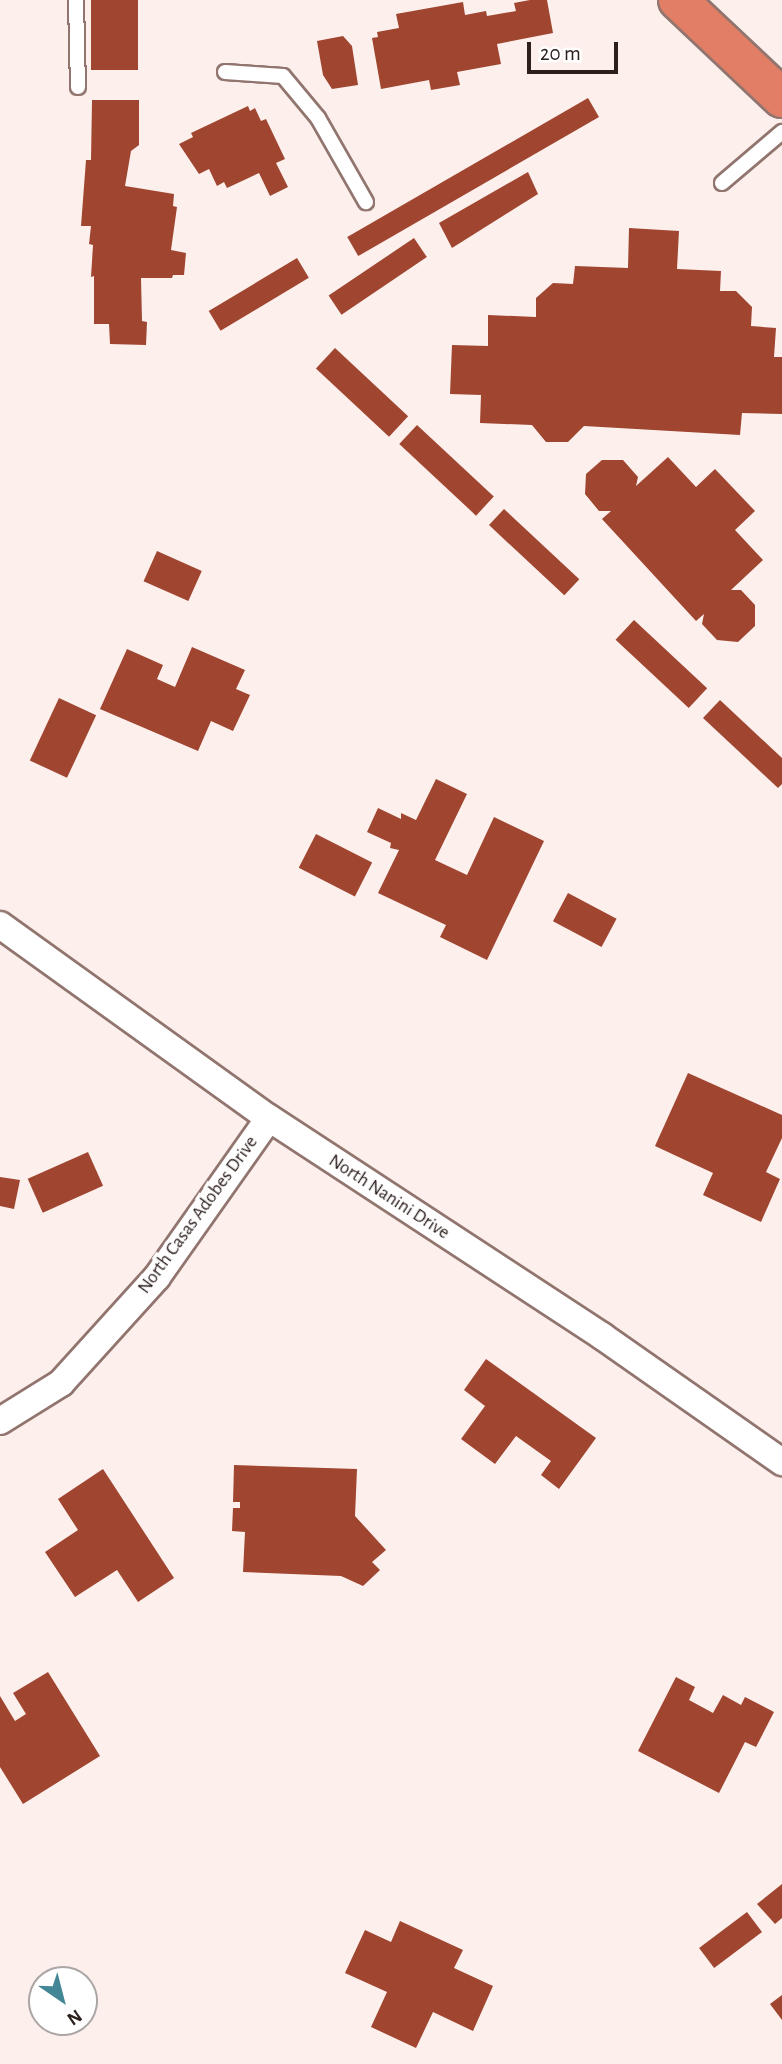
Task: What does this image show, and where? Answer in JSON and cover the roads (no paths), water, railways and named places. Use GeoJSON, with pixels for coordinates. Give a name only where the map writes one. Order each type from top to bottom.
{"type":"FeatureCollection","features":[{"type":"Feature","properties":{"kind":"highway"},"geometry":{"type":"LineString","coordinates":[[678,0],[782,98]]}},
{"type":"Feature","properties":{"kind":"street","name":"North Nanini Drive"},"geometry":{"type":"LineString","coordinates":[[0,925],[268,1118],[602,1336],[782,1462]]}},
{"type":"Feature","properties":{"kind":"street","name":"North Casas Adobes Drive"},"geometry":{"type":"LineString","coordinates":[[0,1421],[61,1383],[157,1277],[268,1118]]}},
{"type":"Feature","properties":{"kind":"lane"},"geometry":{"type":"LineString","coordinates":[[76,0],[78,87]]}},
{"type":"Feature","properties":{"kind":"lane"},"geometry":{"type":"LineString","coordinates":[[225,72],[283,76],[318,118],[366,202]]}},
{"type":"Feature","properties":{"kind":"lane"},"geometry":{"type":"LineString","coordinates":[[722,183],[782,132]]}}]}
